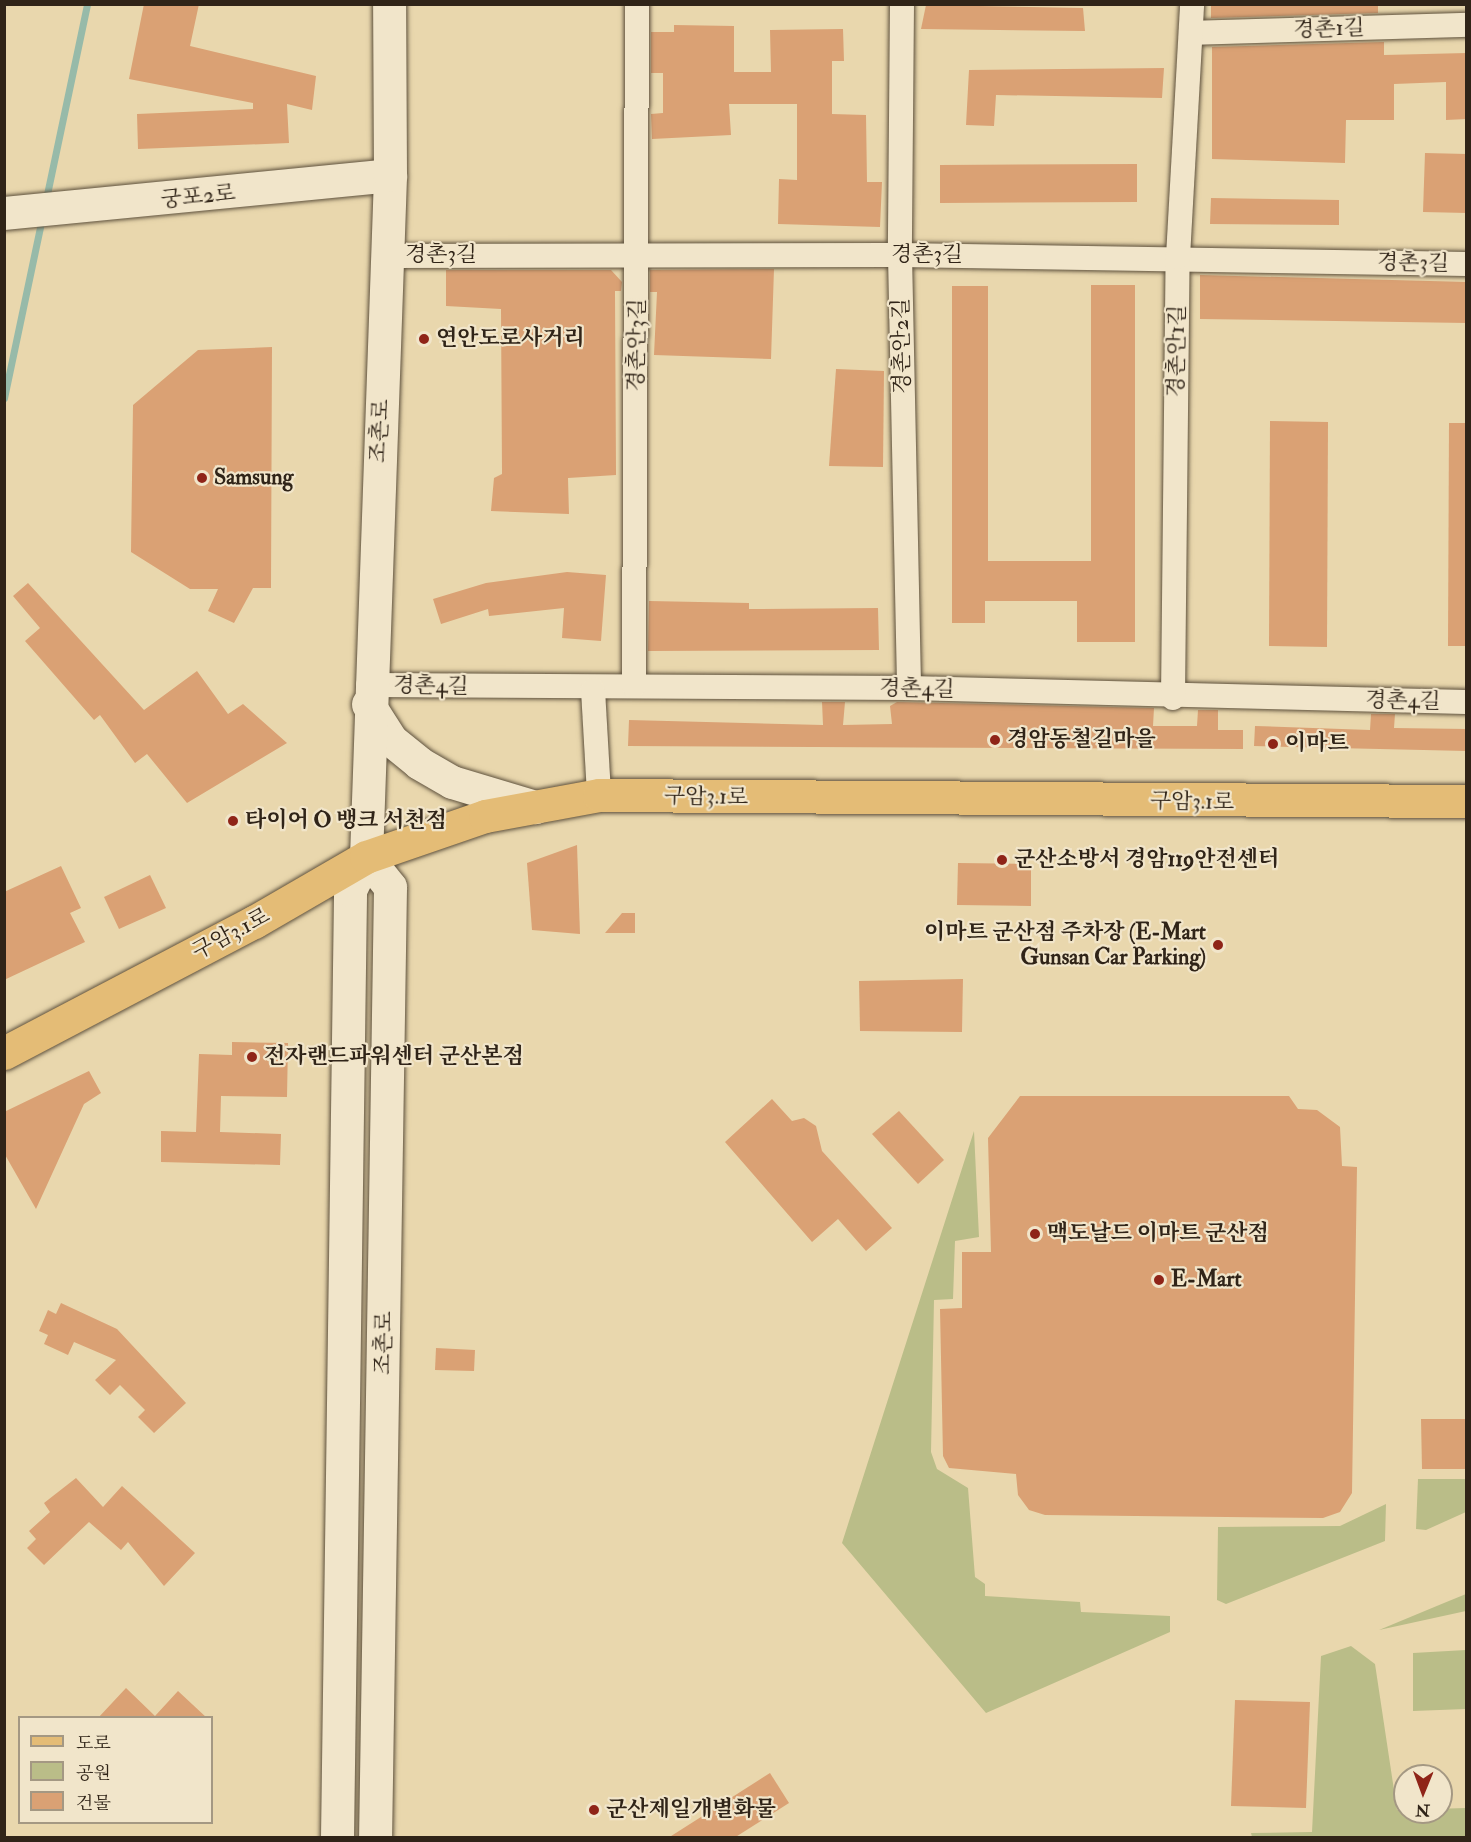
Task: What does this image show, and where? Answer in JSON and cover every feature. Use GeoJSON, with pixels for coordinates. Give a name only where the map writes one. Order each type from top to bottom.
{"type":"FeatureCollection","features":[{"type":"Feature","properties":{"kind":"main road","name":"구암3.1로"},"geometry":{"type":"LineString","coordinates":[[4,1053],[255,922],[366,857],[485,816],[599,795],[1467,801]]}},
{"type":"Feature","properties":{"kind":"street","name":"조촌로"},"geometry":{"type":"LineString","coordinates":[[338,1838],[350,890],[366,857],[368,695],[388,256],[389,4]]}},
{"type":"Feature","properties":{"kind":"street","name":"경촌안3길"},"geometry":{"type":"LineString","coordinates":[[634,687],[638,254],[637,4]]}},
{"type":"Feature","properties":{"kind":"street","name":"경촌안2길"},"geometry":{"type":"LineString","coordinates":[[902,4],[900,255],[909,688]]}},
{"type":"Feature","properties":{"kind":"street","name":"경촌안1길"},"geometry":{"type":"LineString","coordinates":[[1173,698],[1178,257],[1192,4]]}},
{"type":"Feature","properties":{"kind":"street","name":"경촌1길"},"geometry":{"type":"LineString","coordinates":[[1191,33],[1467,25]]}},
{"type":"Feature","properties":{"kind":"street","name":"궁포2로"},"geometry":{"type":"LineString","coordinates":[[4,213],[94,208],[390,175]]}},
{"type":"Feature","properties":{"kind":"street","name":"경촌3길"},"geometry":{"type":"LineString","coordinates":[[388,256],[638,254],[1178,257],[1467,264]]}},
{"type":"Feature","properties":{"kind":"street","name":"경촌4길"},"geometry":{"type":"LineString","coordinates":[[368,695],[634,687],[909,688],[1173,698],[1467,702]]}},
{"type":"Feature","properties":{"kind":"street"},"geometry":{"type":"LineString","coordinates":[[593,690],[599,795]]}},
{"type":"Feature","properties":{"kind":"street"},"geometry":{"type":"LineString","coordinates":[[368,695],[391,740],[419,763],[452,782],[535,807]]}},
{"type":"Feature","properties":{"kind":"street","name":"조촌로"},"geometry":{"type":"LineString","coordinates":[[366,857],[390,887],[375,1838]]}},
{"type":"Feature","properties":{"kind":"street"},"geometry":{"type":"LineString","coordinates":[[326,1838],[337,1800]]}},
{"type":"Feature","properties":{"kind":"green space"},"geometry":{"type":"Polygon","coordinates":[[[974,1131],[979,1237],[955,1241],[953,1299],[934,1300],[931,1452],[937,1469],[968,1488],[975,1577],[985,1584],[985,1596],[1080,1602],[1081,1612],[1170,1616],[1170,1632],[986,1713],[842,1543],[974,1131]]]}},
{"type":"Feature","properties":{"kind":"green space"},"geometry":{"type":"Polygon","coordinates":[[[1418,1479],[1466,1479],[1466,1512],[1426,1530],[1416,1529],[1418,1479]]]}},
{"type":"Feature","properties":{"kind":"green space"},"geometry":{"type":"Polygon","coordinates":[[[1386,1504],[1385,1541],[1226,1604],[1217,1600],[1218,1527],[1340,1526],[1386,1504]]]}},
{"type":"Feature","properties":{"kind":"green space"},"geometry":{"type":"Polygon","coordinates":[[[1466,1594],[1466,1611],[1379,1630],[1444,1603],[1466,1594]]]}},
{"type":"Feature","properties":{"kind":"green space"},"geometry":{"type":"Polygon","coordinates":[[[1351,1646],[1375,1664],[1393,1783],[1393,1824],[1453,1824],[1453,1808],[1466,1808],[1466,1837],[1252,1837],[1251,1833],[1312,1832],[1321,1656],[1351,1646]]]}},
{"type":"Feature","properties":{"kind":"green space"},"geometry":{"type":"Polygon","coordinates":[[[1466,1650],[1466,1709],[1413,1711],[1413,1653],[1466,1650]]]}},
{"type":"Feature","properties":{"kind":"building"},"geometry":{"type":"Polygon","coordinates":[[[144,4],[199,4],[190,46],[316,76],[312,110],[287,104],[289,143],[138,149],[137,114],[253,109],[253,103],[129,79],[144,4]]]}},
{"type":"Feature","properties":{"kind":"building"},"geometry":{"type":"Polygon","coordinates":[[[1211,4],[1378,4],[1378,13],[1211,18],[1211,4]]]}},
{"type":"Feature","properties":{"kind":"building"},"geometry":{"type":"Polygon","coordinates":[[[926,5],[1083,8],[1085,31],[921,29],[926,5]]]}},
{"type":"Feature","properties":{"kind":"building"},"geometry":{"type":"Polygon","coordinates":[[[674,25],[734,26],[734,72],[771,72],[770,30],[843,29],[844,61],[832,61],[832,114],[866,115],[867,182],[882,182],[880,227],[778,224],[779,179],[797,180],[797,104],[729,104],[731,135],[652,139],[651,114],[663,113],[663,73],[651,73],[651,32],[674,32],[674,25]]]}},
{"type":"Feature","properties":{"kind":"building"},"geometry":{"type":"Polygon","coordinates":[[[1384,42],[1384,55],[1467,53],[1467,119],[1446,120],[1446,82],[1394,84],[1394,120],[1346,120],[1345,163],[1212,159],[1212,47],[1384,42]]]}},
{"type":"Feature","properties":{"kind":"building"},"geometry":{"type":"Polygon","coordinates":[[[1164,68],[1162,98],[996,95],[994,126],[966,125],[969,70],[1164,68]]]}},
{"type":"Feature","properties":{"kind":"building"},"geometry":{"type":"Polygon","coordinates":[[[1425,153],[1467,154],[1467,213],[1423,212],[1425,153]]]}},
{"type":"Feature","properties":{"kind":"building"},"geometry":{"type":"Polygon","coordinates":[[[1137,164],[1137,202],[940,203],[940,165],[1137,164]]]}},
{"type":"Feature","properties":{"kind":"building"},"geometry":{"type":"Polygon","coordinates":[[[1211,198],[1339,200],[1339,225],[1210,224],[1211,198]]]}},
{"type":"Feature","properties":{"kind":"building"},"geometry":{"type":"Polygon","coordinates":[[[774,269],[771,359],[654,355],[657,292],[650,292],[650,270],[774,269]]]}},
{"type":"Feature","properties":{"kind":"building"},"geometry":{"type":"Polygon","coordinates":[[[446,270],[611,270],[622,282],[621,291],[615,291],[616,475],[568,478],[569,514],[491,511],[494,478],[502,474],[501,309],[446,306],[446,270]]]}},
{"type":"Feature","properties":{"kind":"building"},"geometry":{"type":"Polygon","coordinates":[[[1200,275],[1467,282],[1467,323],[1200,319],[1200,275]]]}},
{"type":"Feature","properties":{"kind":"building"},"geometry":{"type":"Polygon","coordinates":[[[1091,285],[1135,285],[1135,642],[1077,642],[1077,601],[985,601],[985,623],[952,623],[952,286],[988,286],[988,561],[1091,561],[1091,285]]]}},
{"type":"Feature","properties":{"kind":"building","name":"Samsung"},"geometry":{"type":"Polygon","coordinates":[[[272,347],[271,588],[253,588],[234,623],[208,611],[218,589],[190,589],[131,552],[133,405],[198,350],[272,347]]]}},
{"type":"Feature","properties":{"kind":"building"},"geometry":{"type":"Polygon","coordinates":[[[836,369],[884,371],[883,467],[829,466],[836,369]]]}},
{"type":"Feature","properties":{"kind":"building"},"geometry":{"type":"Polygon","coordinates":[[[1270,421],[1328,422],[1327,647],[1269,646],[1270,421]]]}},
{"type":"Feature","properties":{"kind":"building"},"geometry":{"type":"Polygon","coordinates":[[[1449,423],[1467,423],[1467,646],[1448,646],[1449,423]]]}},
{"type":"Feature","properties":{"kind":"building"},"geometry":{"type":"Polygon","coordinates":[[[567,572],[606,575],[601,641],[562,638],[564,608],[489,616],[488,609],[441,624],[433,599],[486,583],[567,572]]]}},
{"type":"Feature","properties":{"kind":"building"},"geometry":{"type":"Polygon","coordinates":[[[28,583],[144,710],[197,671],[228,714],[243,704],[287,743],[187,803],[147,754],[135,763],[100,715],[94,720],[25,641],[40,628],[13,596],[28,583]]]}},
{"type":"Feature","properties":{"kind":"building"},"geometry":{"type":"Polygon","coordinates":[[[649,601],[749,603],[749,609],[878,608],[879,650],[648,651],[649,601]]]}},
{"type":"Feature","properties":{"kind":"building"},"geometry":{"type":"Polygon","coordinates":[[[822,702],[845,702],[843,725],[892,724],[890,706],[897,702],[1154,708],[1153,726],[1197,726],[1198,710],[1218,710],[1218,730],[1243,730],[1243,749],[628,746],[629,720],[823,725],[822,702]]]}},
{"type":"Feature","properties":{"kind":"building"},"geometry":{"type":"Polygon","coordinates":[[[1371,714],[1395,714],[1394,728],[1467,729],[1467,751],[1254,746],[1255,726],[1370,730],[1371,714]]]}},
{"type":"Feature","properties":{"kind":"building"},"geometry":{"type":"Polygon","coordinates":[[[577,845],[580,934],[532,930],[527,863],[577,845]]]}},
{"type":"Feature","properties":{"kind":"building"},"geometry":{"type":"Polygon","coordinates":[[[958,863],[1031,864],[1031,906],[957,905],[958,863]]]}},
{"type":"Feature","properties":{"kind":"building"},"geometry":{"type":"Polygon","coordinates":[[[61,866],[81,908],[70,913],[85,942],[4,980],[4,892],[61,866]]]}},
{"type":"Feature","properties":{"kind":"building"},"geometry":{"type":"Polygon","coordinates":[[[150,875],[166,908],[119,929],[104,897],[150,875]]]}},
{"type":"Feature","properties":{"kind":"building"},"geometry":{"type":"Polygon","coordinates":[[[622,913],[635,913],[635,933],[605,933],[622,913]]]}},
{"type":"Feature","properties":{"kind":"building"},"geometry":{"type":"Polygon","coordinates":[[[963,979],[962,1032],[860,1031],[859,981],[963,979]]]}},
{"type":"Feature","properties":{"kind":"building"},"geometry":{"type":"Polygon","coordinates":[[[232,1042],[288,1043],[287,1097],[221,1096],[220,1132],[281,1134],[280,1165],[161,1162],[161,1131],[196,1132],[199,1054],[232,1055],[232,1042]]]}},
{"type":"Feature","properties":{"kind":"building"},"geometry":{"type":"Polygon","coordinates":[[[89,1071],[101,1093],[84,1104],[36,1209],[4,1153],[4,1112],[89,1071]]]}},
{"type":"Feature","properties":{"kind":"building","name":"E-Mart"},"geometry":{"type":"Polygon","coordinates":[[[1020,1096],[1289,1096],[1298,1109],[1317,1110],[1340,1127],[1342,1166],[1357,1167],[1352,1493],[1340,1512],[1323,1518],[1045,1515],[1029,1510],[1018,1495],[1016,1474],[949,1468],[943,1456],[940,1309],[962,1308],[962,1252],[991,1252],[988,1138],[1020,1096]]]}},
{"type":"Feature","properties":{"kind":"building"},"geometry":{"type":"Polygon","coordinates":[[[772,1099],[792,1121],[804,1118],[816,1126],[822,1151],[892,1228],[866,1251],[838,1219],[812,1242],[725,1142],[772,1099]]]}},
{"type":"Feature","properties":{"kind":"building"},"geometry":{"type":"Polygon","coordinates":[[[899,1111],[944,1160],[918,1184],[872,1134],[899,1111]]]}},
{"type":"Feature","properties":{"kind":"building"},"geometry":{"type":"Polygon","coordinates":[[[61,1303],[117,1329],[186,1403],[154,1433],[138,1417],[145,1410],[120,1385],[110,1395],[95,1380],[116,1360],[74,1342],[68,1355],[44,1344],[48,1335],[39,1331],[48,1310],[56,1314],[61,1303]]]}},
{"type":"Feature","properties":{"kind":"building"},"geometry":{"type":"Polygon","coordinates":[[[436,1348],[475,1350],[474,1371],[435,1370],[436,1348]]]}},
{"type":"Feature","properties":{"kind":"building"},"geometry":{"type":"Polygon","coordinates":[[[1421,1419],[1467,1419],[1467,1469],[1422,1469],[1421,1419]]]}},
{"type":"Feature","properties":{"kind":"building"},"geometry":{"type":"Polygon","coordinates":[[[76,1478],[103,1507],[122,1486],[195,1553],[164,1586],[128,1542],[121,1550],[89,1522],[44,1565],[27,1548],[36,1539],[29,1531],[50,1512],[44,1503],[76,1478]]]}},
{"type":"Feature","properties":{"kind":"building"},"geometry":{"type":"Polygon","coordinates":[[[126,1688],[155,1716],[100,1716],[126,1688]]]}},
{"type":"Feature","properties":{"kind":"building"},"geometry":{"type":"Polygon","coordinates":[[[178,1691],[205,1716],[155,1716],[178,1691]]]}},
{"type":"Feature","properties":{"kind":"building"},"geometry":{"type":"Polygon","coordinates":[[[1235,1700],[1310,1702],[1306,1808],[1231,1806],[1235,1700]]]}},
{"type":"Feature","properties":{"kind":"building"},"geometry":{"type":"Polygon","coordinates":[[[770,1773],[789,1803],[734,1838],[668,1838],[770,1773]]]}},
{"type":"Feature","properties":{"kind":"waterway"},"geometry":{"type":"LineString","coordinates":[[46,199],[87,4]]}},
{"type":"Feature","properties":{"kind":"waterway"},"geometry":{"type":"LineString","coordinates":[[4,398],[42,218]]}},
{"type":"Feature","properties":{"kind":"place","name":"연안도로사거리"},"geometry":{"type":"Point","coordinates":[424,339]}},
{"type":"Feature","properties":{"kind":"place","name":"Samsung"},"geometry":{"type":"Point","coordinates":[202,478]}},
{"type":"Feature","properties":{"kind":"place","name":"경암동철길마을"},"geometry":{"type":"Point","coordinates":[995,740]}},
{"type":"Feature","properties":{"kind":"place","name":"이마트"},"geometry":{"type":"Point","coordinates":[1273,744]}},
{"type":"Feature","properties":{"kind":"place","name":"타이어 O 뱅크 서천점"},"geometry":{"type":"Point","coordinates":[233,821]}},
{"type":"Feature","properties":{"kind":"place","name":"군산소방서 경암119안전센터"},"geometry":{"type":"Point","coordinates":[1002,860]}},
{"type":"Feature","properties":{"kind":"place","name":"이마트 군산점 주차장 (E-Mart Gunsan Car Parking)"},"geometry":{"type":"Point","coordinates":[1218,945]}},
{"type":"Feature","properties":{"kind":"place","name":"전자랜드파워센터 군산본점"},"geometry":{"type":"Point","coordinates":[252,1057]}},
{"type":"Feature","properties":{"kind":"place","name":"맥도날드 이마트 군산점"},"geometry":{"type":"Point","coordinates":[1035,1234]}},
{"type":"Feature","properties":{"kind":"place","name":"E-Mart"},"geometry":{"type":"Point","coordinates":[1159,1280]}},
{"type":"Feature","properties":{"kind":"place","name":"군산제일개별화물"},"geometry":{"type":"Point","coordinates":[594,1810]}}]}
